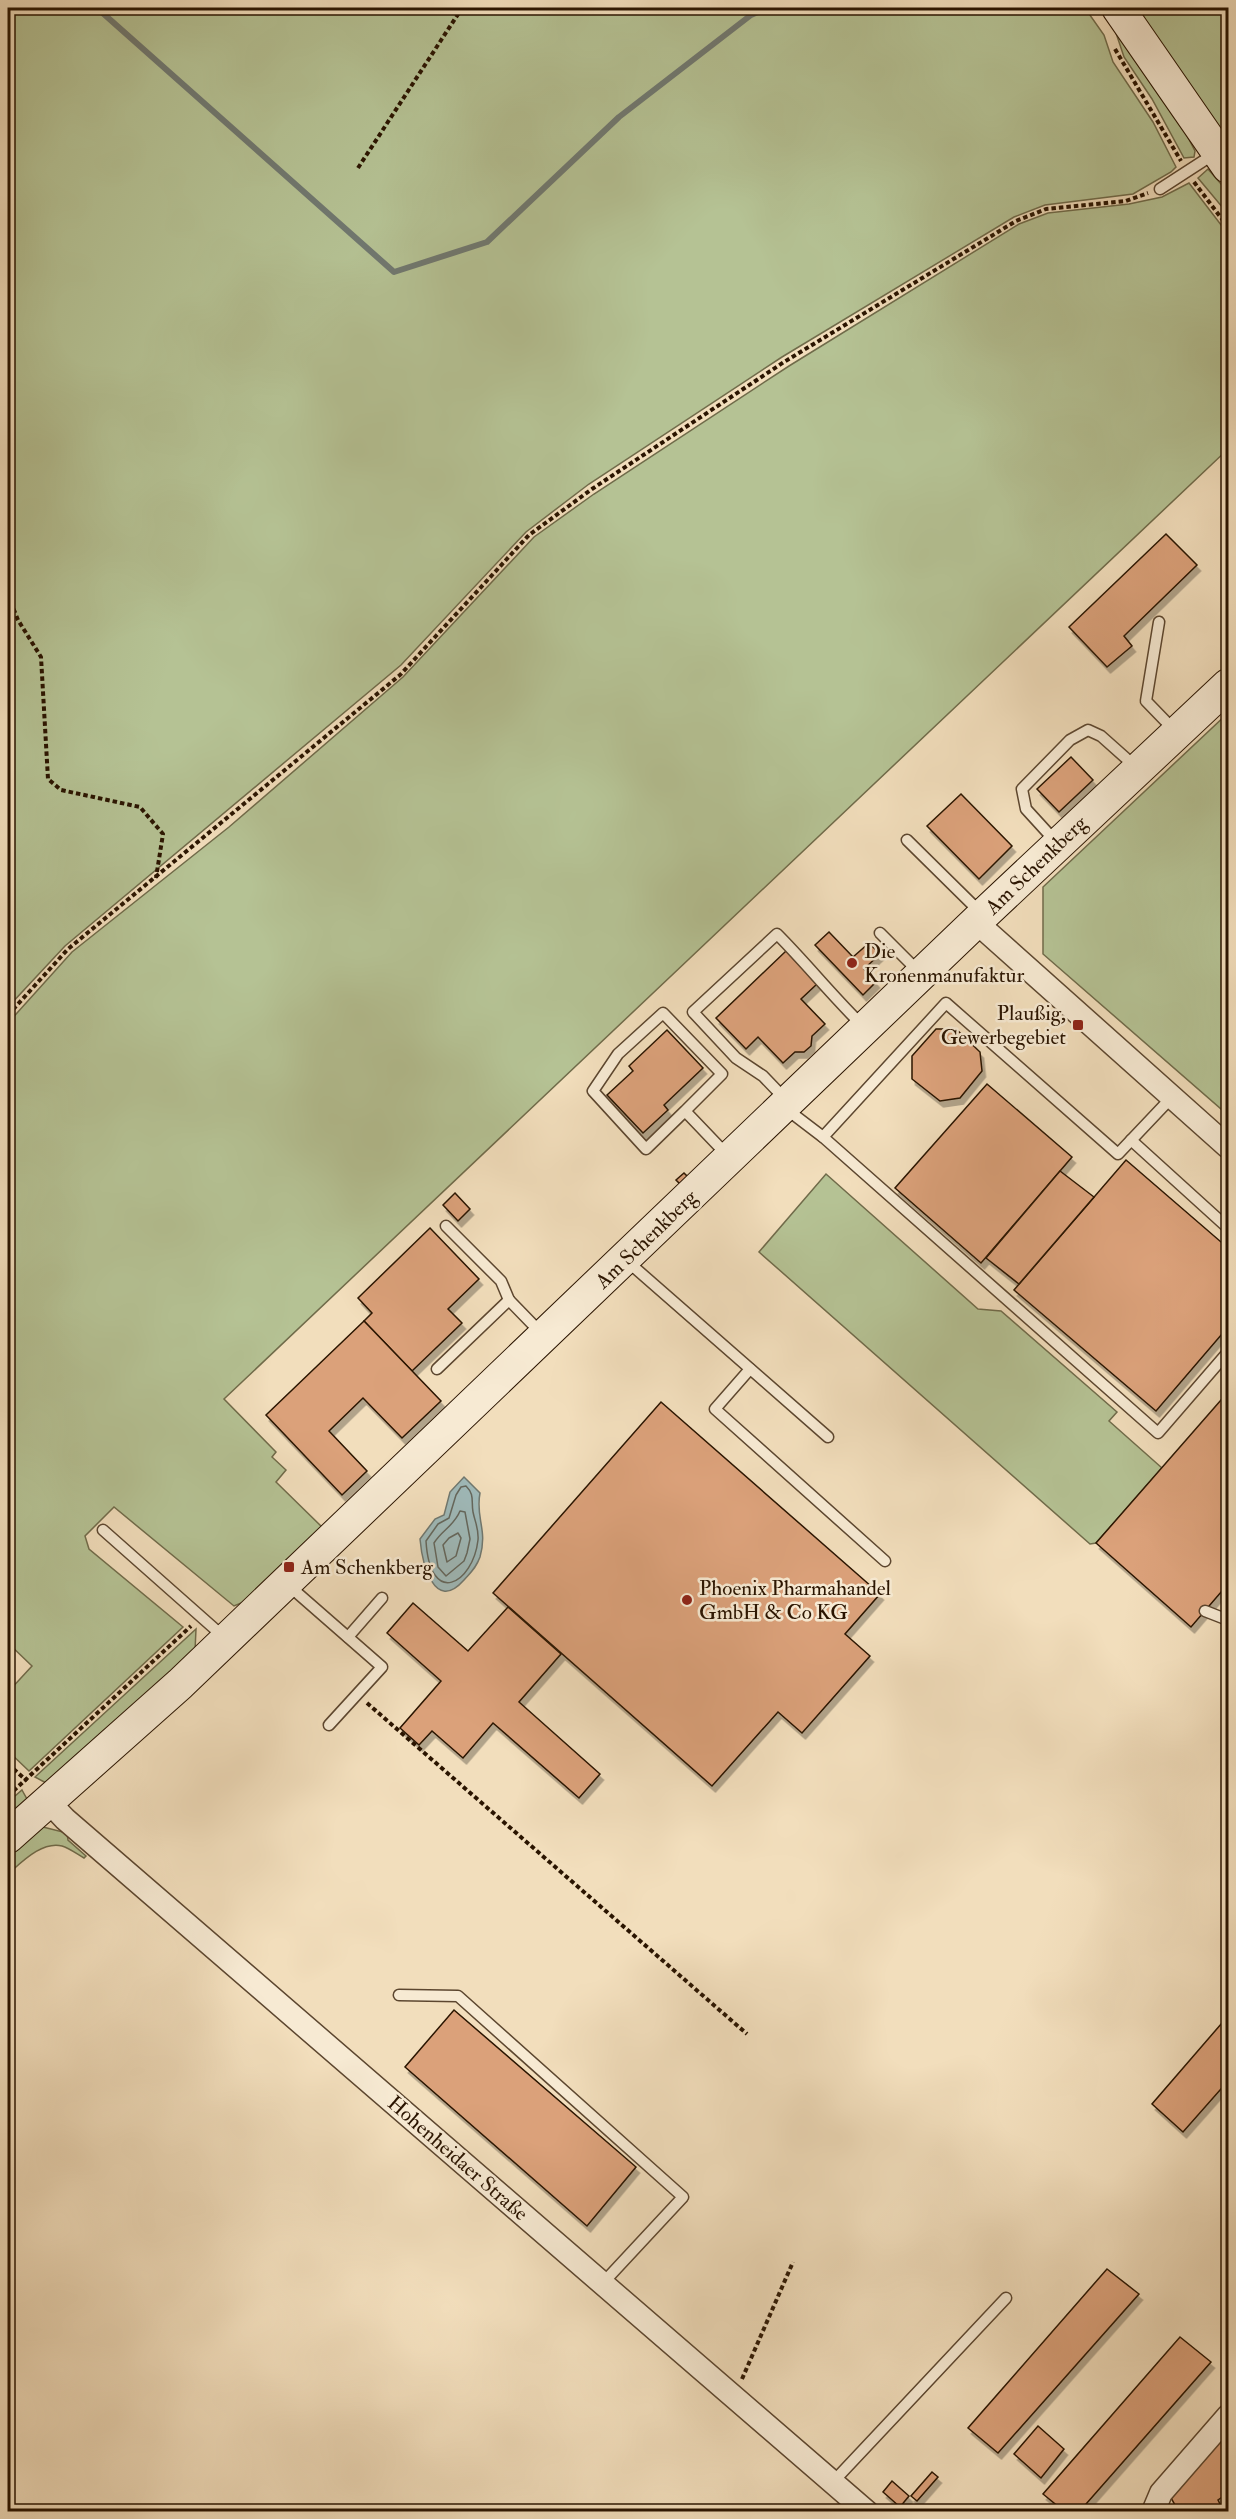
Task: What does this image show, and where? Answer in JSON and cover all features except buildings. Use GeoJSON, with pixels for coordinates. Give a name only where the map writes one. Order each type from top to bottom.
{"type":"FeatureCollection","features":[{"type":"Feature","properties":{"kind":"main road"},"geometry":{"type":"LineString","coordinates":[[1118,8],[1223,159]]}},
{"type":"Feature","properties":{"kind":"main road","name":"Am Schenkberg"},"geometry":{"type":"LineString","coordinates":[[8,1837],[227,1640],[921,974],[1137,768],[1228,685]]}},
{"type":"Feature","properties":{"kind":"street"},"geometry":{"type":"LineString","coordinates":[[980,919],[1228,1147]]}},
{"type":"Feature","properties":{"kind":"street","name":"Hohenheidaer Straße"},"geometry":{"type":"LineString","coordinates":[[49,1802],[65,1819],[867,2511]]}},
{"type":"Feature","properties":{"kind":"street"},"geometry":{"type":"LineString","coordinates":[[1153,2511],[1161,2493],[1228,2416]]}},
{"type":"Feature","properties":{"kind":"lane"},"geometry":{"type":"LineString","coordinates":[[1160,189],[1187,172],[1223,159]]}},
{"type":"Feature","properties":{"kind":"lane"},"geometry":{"type":"LineString","coordinates":[[1159,622],[1146,701],[1176,733]]}},
{"type":"Feature","properties":{"kind":"lane"},"geometry":{"type":"LineString","coordinates":[[1058,844],[1026,809],[1022,789],[1070,740],[1088,730],[1101,736],[1137,768]]}},
{"type":"Feature","properties":{"kind":"lane"},"geometry":{"type":"LineString","coordinates":[[908,840],[980,919]]}},
{"type":"Feature","properties":{"kind":"lane"},"geometry":{"type":"LineString","coordinates":[[880,933],[921,974]]}},
{"type":"Feature","properties":{"kind":"lane"},"geometry":{"type":"LineString","coordinates":[[865,1028],[836,1000],[821,978],[777,934],[693,1012],[736,1058],[763,1077],[786,1105],[1158,1433],[1228,1352]]}},
{"type":"Feature","properties":{"kind":"lane"},"geometry":{"type":"LineString","coordinates":[[823,1137],[946,1003],[1118,1154],[1172,1097]]}},
{"type":"Feature","properties":{"kind":"lane"},"geometry":{"type":"LineString","coordinates":[[663,1012],[722,1074],[685,1111],[646,1149],[593,1090],[618,1054],[663,1012]]}},
{"type":"Feature","properties":{"kind":"lane"},"geometry":{"type":"LineString","coordinates":[[685,1111],[730,1158]]}},
{"type":"Feature","properties":{"kind":"lane"},"geometry":{"type":"LineString","coordinates":[[1131,1140],[1228,1228]]}},
{"type":"Feature","properties":{"kind":"lane"},"geometry":{"type":"LineString","coordinates":[[446,1226],[501,1281],[509,1300],[545,1336]]}},
{"type":"Feature","properties":{"kind":"lane"},"geometry":{"type":"LineString","coordinates":[[625,1259],[828,1437]]}},
{"type":"Feature","properties":{"kind":"lane"},"geometry":{"type":"LineString","coordinates":[[437,1370],[509,1300]]}},
{"type":"Feature","properties":{"kind":"lane"},"geometry":{"type":"LineString","coordinates":[[750,1369],[715,1409],[885,1561]]}},
{"type":"Feature","properties":{"kind":"lane"},"geometry":{"type":"LineString","coordinates":[[103,1530],[227,1640]]}},
{"type":"Feature","properties":{"kind":"lane"},"geometry":{"type":"LineString","coordinates":[[286,1583],[382,1667],[329,1725]]}},
{"type":"Feature","properties":{"kind":"lane"},"geometry":{"type":"LineString","coordinates":[[348,1637],[382,1598]]}},
{"type":"Feature","properties":{"kind":"lane"},"geometry":{"type":"LineString","coordinates":[[1205,1611],[1228,1620]]}},
{"type":"Feature","properties":{"kind":"lane"},"geometry":{"type":"LineString","coordinates":[[399,1995],[458,1996],[683,2197],[603,2283]]}},
{"type":"Feature","properties":{"kind":"lane"},"geometry":{"type":"LineString","coordinates":[[833,2482],[1006,2298]]}},
{"type":"Feature","properties":{"kind":"path"},"geometry":{"type":"LineString","coordinates":[[358,168],[462,8]]}},
{"type":"Feature","properties":{"kind":"path"},"geometry":{"type":"LineString","coordinates":[[1111,39],[1118,58],[1156,117],[1187,172],[1228,227]]}},
{"type":"Feature","properties":{"kind":"path"},"geometry":{"type":"LineString","coordinates":[[8,1015],[68,949],[400,675],[529,535],[592,489],[784,362],[1016,221],[1046,209],[1126,201],[1160,189]]}},
{"type":"Feature","properties":{"kind":"path"},"geometry":{"type":"LineString","coordinates":[[8,595],[18,620],[41,657],[48,779],[61,790],[140,807],[163,834],[156,878]]}},
{"type":"Feature","properties":{"kind":"path"},"geometry":{"type":"LineString","coordinates":[[8,1796],[201,1617]]}},
{"type":"Feature","properties":{"kind":"path"},"geometry":{"type":"LineString","coordinates":[[357,1694],[747,2034]]}},
{"type":"Feature","properties":{"kind":"path"},"geometry":{"type":"LineString","coordinates":[[734,2396],[793,2262]]}},
{"type":"Feature","properties":{"kind":"green space"},"geometry":{"type":"Polygon","coordinates":[[[8,8],[1085,8],[1104,35],[1113,62],[1153,122],[1176,167],[1133,194],[1045,205],[1014,217],[782,357],[589,484],[526,532],[401,665],[65,946],[8,1007],[8,8]]]}},
{"type":"Feature","properties":{"kind":"green space"},"geometry":{"type":"Polygon","coordinates":[[[1133,8],[1228,8],[1228,145],[1133,8]]]}},
{"type":"Feature","properties":{"kind":"green space"},"geometry":{"type":"Polygon","coordinates":[[[1113,24],[1169,101],[1195,151],[1194,157],[1184,158],[1152,99],[1124,57],[1113,24]]]}},
{"type":"Feature","properties":{"kind":"green space"},"geometry":{"type":"Polygon","coordinates":[[[1208,169],[1228,192],[1228,214],[1198,178],[1208,169]]]}},
{"type":"Feature","properties":{"kind":"green space"},"geometry":{"type":"Polygon","coordinates":[[[1189,183],[1228,234],[1228,449],[224,1399],[276,1452],[272,1457],[286,1470],[276,1482],[323,1528],[246,1601],[234,1606],[114,1507],[85,1536],[89,1549],[183,1627],[29,1771],[8,1751],[8,1692],[32,1666],[8,1643],[8,1023],[72,952],[229,827],[403,677],[534,537],[594,494],[789,366],[1019,224],[1048,213],[1129,204],[1162,197],[1189,183]]]}},
{"type":"Feature","properties":{"kind":"green space"},"geometry":{"type":"Polygon","coordinates":[[[1228,713],[1228,1115],[1043,954],[1043,887],[1228,713]]]}},
{"type":"Feature","properties":{"kind":"green space"},"geometry":{"type":"Polygon","coordinates":[[[826,1174],[978,1309],[1001,1311],[1117,1412],[1109,1421],[1162,1468],[1096,1543],[1090,1544],[759,1252],[826,1174]]]}},
{"type":"Feature","properties":{"kind":"green space"},"geometry":{"type":"Polygon","coordinates":[[[196,1629],[195,1651],[48,1784],[35,1777],[196,1629]]]}},
{"type":"Feature","properties":{"kind":"green space"},"geometry":{"type":"Polygon","coordinates":[[[22,1790],[28,1801],[8,1824],[8,1802],[22,1790]]]}},
{"type":"Feature","properties":{"kind":"green space"},"geometry":{"type":"Polygon","coordinates":[[[43,1827],[67,1833],[68,1840],[86,1856],[84,1858],[62,1846],[55,1845],[40,1849],[8,1874],[8,1853],[43,1827]]]}},
{"type":"Feature","properties":{"kind":"water"},"geometry":{"type":"Polygon","coordinates":[[[464,1477],[480,1493],[482,1547],[480,1557],[471,1572],[454,1589],[445,1591],[437,1588],[431,1581],[420,1539],[435,1519],[444,1515],[450,1492],[464,1477]]]}},
{"type":"Feature","properties":{"kind":"waterway"},"geometry":{"type":"LineString","coordinates":[[97,8],[394,272],[487,242],[619,117],[751,15],[767,8]]}},
{"type":"Feature","properties":{"kind":"place","name":"Die Kronenmanufaktur"},"geometry":{"type":"Point","coordinates":[852,963]}},
{"type":"Feature","properties":{"kind":"place","name":"Plaußig, Gewerbegebiet"},"geometry":{"type":"Point","coordinates":[1078,1025]}},
{"type":"Feature","properties":{"kind":"place","name":"Am Schenkberg"},"geometry":{"type":"Point","coordinates":[289,1567]}},
{"type":"Feature","properties":{"kind":"place","name":"Phoenix Pharmahandel GmbH & Co KG"},"geometry":{"type":"Point","coordinates":[687,1600]}}]}
